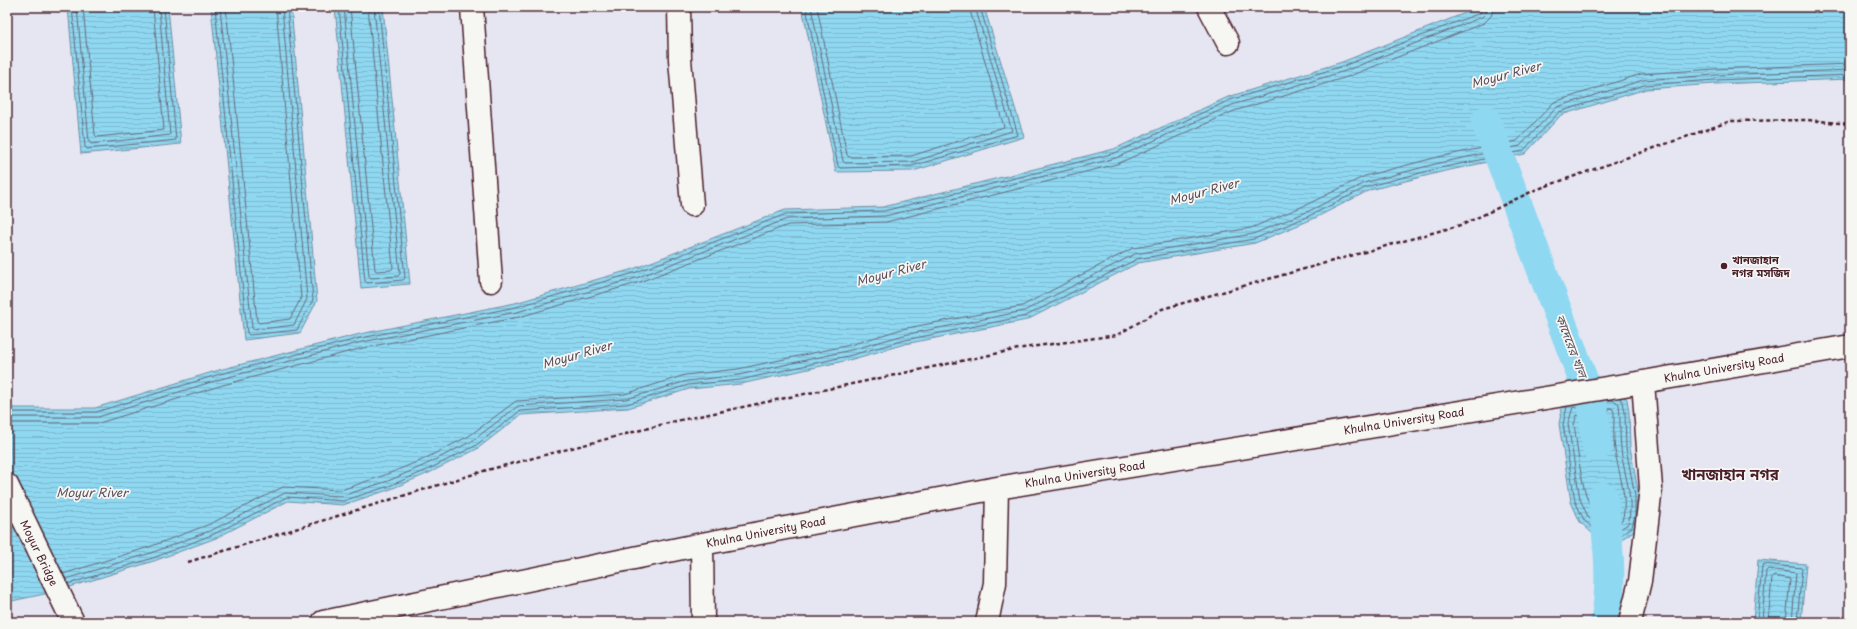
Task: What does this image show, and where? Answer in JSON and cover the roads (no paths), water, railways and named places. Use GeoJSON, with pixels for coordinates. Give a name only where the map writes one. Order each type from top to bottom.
{"type":"FeatureCollection","features":[{"type":"Feature","properties":{"kind":"street"},"geometry":{"type":"LineString","coordinates":[[472,7],[491,281]]}},
{"type":"Feature","properties":{"kind":"street"},"geometry":{"type":"LineString","coordinates":[[679,7],[680,59],[692,204]]}},
{"type":"Feature","properties":{"kind":"street"},"geometry":{"type":"LineString","coordinates":[[1209,7],[1228,43]]}},
{"type":"Feature","properties":{"kind":"street","name":"Khulna University Road"},"geometry":{"type":"LineString","coordinates":[[336,621],[702,544],[997,488],[1644,382],[1850,346]]}},
{"type":"Feature","properties":{"kind":"street"},"geometry":{"type":"LineString","coordinates":[[1630,622],[1640,581],[1651,488],[1644,382]]}},
{"type":"Feature","properties":{"kind":"street","name":"Moyur Bridge"},"geometry":{"type":"LineString","coordinates":[[7,485],[72,621]]}},
{"type":"Feature","properties":{"kind":"street"},"geometry":{"type":"LineString","coordinates":[[987,622],[995,583],[997,488]]}},
{"type":"Feature","properties":{"kind":"street"},"geometry":{"type":"LineString","coordinates":[[702,544],[703,622]]}},
{"type":"Feature","properties":{"kind":"water"},"geometry":{"type":"Polygon","coordinates":[[[68,7],[168,7],[181,144],[81,154],[68,7]]]}},
{"type":"Feature","properties":{"kind":"water"},"geometry":{"type":"Polygon","coordinates":[[[211,7],[291,7],[317,301],[300,333],[244,340],[211,7]]]}},
{"type":"Feature","properties":{"kind":"water"},"geometry":{"type":"Polygon","coordinates":[[[335,7],[383,7],[410,284],[361,288],[335,7]]]}},
{"type":"Feature","properties":{"kind":"water"},"geometry":{"type":"Polygon","coordinates":[[[802,7],[984,7],[1024,137],[913,171],[836,172],[802,7]]]}},
{"type":"Feature","properties":{"kind":"water","name":"Moyur River"},"geometry":{"type":"Polygon","coordinates":[[[1485,7],[1850,7],[1850,79],[1715,84],[1646,89],[1561,115],[1525,154],[1441,172],[1370,190],[1313,219],[1255,243],[1138,263],[1027,320],[905,344],[853,359],[741,384],[689,389],[628,408],[521,415],[477,449],[429,473],[391,489],[343,505],[288,501],[216,538],[154,561],[54,592],[7,602],[7,408],[95,408],[219,370],[360,334],[515,303],[633,269],[785,210],[883,207],[1114,149],[1228,97],[1342,62],[1470,11],[1485,7]]]}},
{"type":"Feature","properties":{"kind":"water"},"geometry":{"type":"Polygon","coordinates":[[[1605,389],[1620,393],[1627,399],[1630,447],[1639,496],[1635,530],[1622,539],[1594,535],[1580,522],[1571,502],[1559,424],[1563,402],[1574,396],[1593,406],[1605,389]]]}},
{"type":"Feature","properties":{"kind":"water"},"geometry":{"type":"Polygon","coordinates":[[[1758,560],[1806,564],[1801,622],[1753,622],[1758,560]]]}},
{"type":"Feature","properties":{"kind":"waterway","name":"কাদেরের খাল"},"geometry":{"type":"LineString","coordinates":[[1486,121],[1593,406],[1597,447]]}},
{"type":"Feature","properties":{"kind":"waterway","name":"কাদেরের খাল"},"geometry":{"type":"LineString","coordinates":[[1603,497],[1609,560],[1608,607],[1605,622]]}},
{"type":"Feature","properties":{"kind":"place","name":"খানজাহান নগর মসজিদ"},"geometry":{"type":"Point","coordinates":[1724,266]}},
{"type":"Feature","properties":{"kind":"district","name":"খানজাহান নগর"},"geometry":{"type":"Point","coordinates":[1730,475]}}]}
